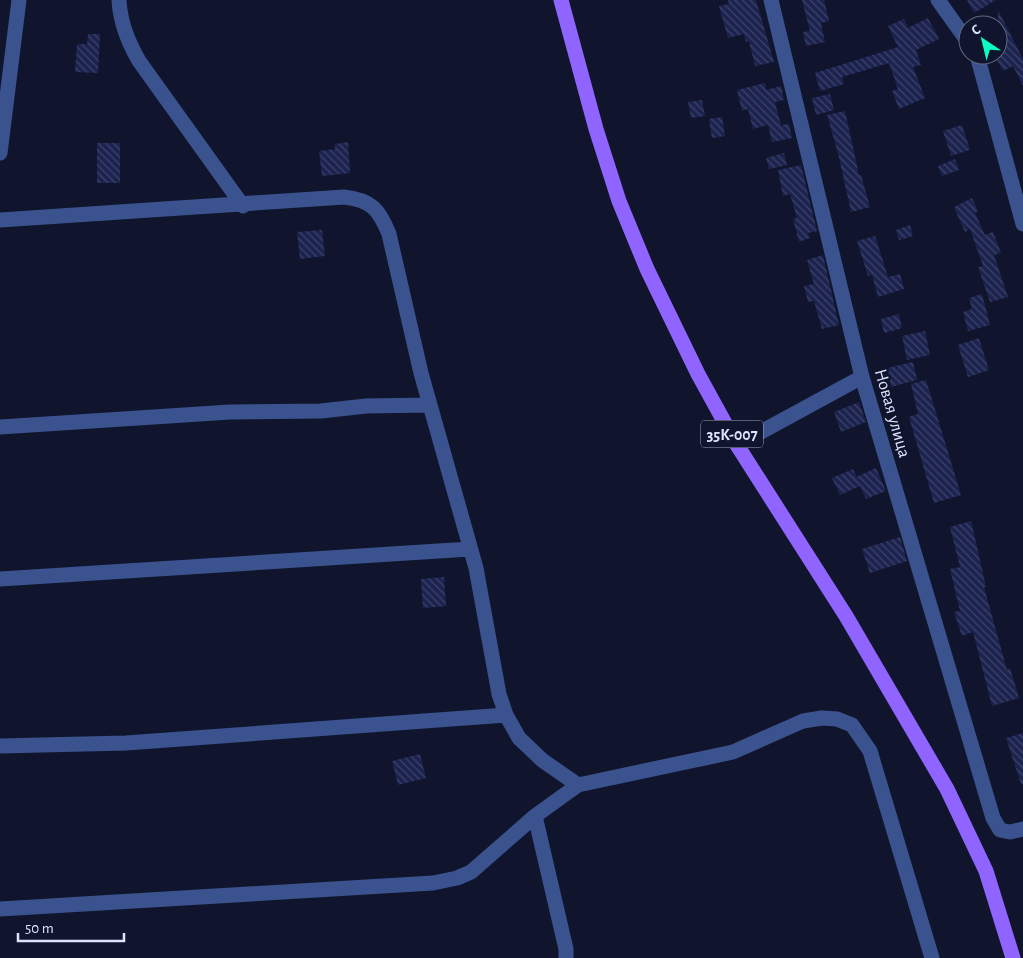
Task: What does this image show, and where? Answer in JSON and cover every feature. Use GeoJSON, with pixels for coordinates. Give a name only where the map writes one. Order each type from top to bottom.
{"type":"FeatureCollection","features":[{"type":"Feature","properties":{"kind":"main road","name":"35К-007"},"geometry":{"type":"LineString","coordinates":[[562,0],[596,129],[619,202],[647,269],[689,356],[737,445],[846,616],[947,789],[986,871],[1013,958]]}},
{"type":"Feature","properties":{"kind":"street"},"geometry":{"type":"LineString","coordinates":[[0,153],[19,0]]}},
{"type":"Feature","properties":{"kind":"street"},"geometry":{"type":"LineString","coordinates":[[119,0],[119,12],[128,40],[139,61],[242,206]]}},
{"type":"Feature","properties":{"kind":"street","name":"Новая улица"},"geometry":{"type":"LineString","coordinates":[[770,0],[862,377],[993,818],[1000,830],[1010,832],[1023,829]]}},
{"type":"Feature","properties":{"kind":"street"},"geometry":{"type":"LineString","coordinates":[[938,0],[958,28]]}},
{"type":"Feature","properties":{"kind":"street"},"geometry":{"type":"LineString","coordinates":[[980,65],[1023,224]]}},
{"type":"Feature","properties":{"kind":"street"},"geometry":{"type":"LineString","coordinates":[[0,220],[344,198],[362,199],[373,206],[382,218],[389,234],[430,405],[470,549],[506,715],[519,738],[525,744],[542,760],[578,785]]}},
{"type":"Feature","properties":{"kind":"street"},"geometry":{"type":"LineString","coordinates":[[737,445],[862,377]]}},
{"type":"Feature","properties":{"kind":"street"},"geometry":{"type":"LineString","coordinates":[[4,424],[230,412],[321,411],[382,405],[430,405]]}},
{"type":"Feature","properties":{"kind":"street"},"geometry":{"type":"LineString","coordinates":[[0,579],[470,549]]}},
{"type":"Feature","properties":{"kind":"street"},"geometry":{"type":"LineString","coordinates":[[0,746],[126,743],[506,715]]}},
{"type":"Feature","properties":{"kind":"street"},"geometry":{"type":"LineString","coordinates":[[0,909],[433,883],[456,878],[471,872],[535,816],[578,785],[732,752],[803,721],[822,718],[838,719],[852,725],[870,751],[932,958]]}},
{"type":"Feature","properties":{"kind":"street"},"geometry":{"type":"LineString","coordinates":[[535,816],[566,949],[566,958]]}},
{"type":"Feature","properties":{"kind":"building"},"geometry":{"type":"Polygon","coordinates":[[[728,0],[756,0],[774,62],[755,66],[749,41],[746,42],[744,34],[728,38],[719,6],[729,4],[728,0]]]}},
{"type":"Feature","properties":{"kind":"building"},"geometry":{"type":"Polygon","coordinates":[[[802,0],[824,0],[829,21],[821,23],[825,42],[806,46],[803,32],[810,31],[802,0]]]}},
{"type":"Feature","properties":{"kind":"building"},"geometry":{"type":"Polygon","coordinates":[[[967,0],[996,0],[974,13],[967,0]]]}},
{"type":"Feature","properties":{"kind":"building"},"geometry":{"type":"Polygon","coordinates":[[[928,18],[939,39],[916,50],[921,65],[913,67],[925,98],[899,109],[892,91],[898,89],[889,63],[842,77],[844,84],[820,91],[815,73],[898,47],[888,26],[904,19],[908,28],[928,18]]]}},
{"type":"Feature","properties":{"kind":"building"},"geometry":{"type":"Polygon","coordinates":[[[1008,30],[1023,59],[1023,86],[1013,66],[1003,71],[1000,65],[1008,65],[1008,30]]]}},
{"type":"Feature","properties":{"kind":"building"},"geometry":{"type":"Polygon","coordinates":[[[88,34],[100,34],[98,73],[75,72],[77,44],[87,44],[88,34]]]}},
{"type":"Feature","properties":{"kind":"building"},"geometry":{"type":"Polygon","coordinates":[[[765,83],[766,90],[781,86],[784,100],[775,102],[781,125],[789,124],[792,138],[772,142],[768,125],[753,129],[748,109],[742,111],[737,90],[765,83]]]}},
{"type":"Feature","properties":{"kind":"building"},"geometry":{"type":"Polygon","coordinates":[[[830,94],[834,110],[816,115],[812,98],[830,94]]]}},
{"type":"Feature","properties":{"kind":"building"},"geometry":{"type":"Polygon","coordinates":[[[702,100],[705,116],[691,118],[688,102],[702,100]]]}},
{"type":"Feature","properties":{"kind":"building"},"geometry":{"type":"Polygon","coordinates":[[[845,111],[859,175],[861,175],[870,207],[851,212],[838,153],[827,115],[845,111]]]}},
{"type":"Feature","properties":{"kind":"building"},"geometry":{"type":"Polygon","coordinates":[[[722,117],[725,136],[712,138],[709,119],[722,117]]]}},
{"type":"Feature","properties":{"kind":"building"},"geometry":{"type":"Polygon","coordinates":[[[962,125],[970,150],[951,156],[943,131],[962,125]]]}},
{"type":"Feature","properties":{"kind":"building"},"geometry":{"type":"Polygon","coordinates":[[[348,142],[350,173],[322,176],[319,151],[335,149],[335,144],[348,142]]]}},
{"type":"Feature","properties":{"kind":"building"},"geometry":{"type":"Polygon","coordinates":[[[97,143],[120,143],[120,183],[97,183],[97,143]]]}},
{"type":"Feature","properties":{"kind":"building"},"geometry":{"type":"Polygon","coordinates":[[[784,153],[787,165],[769,169],[766,158],[784,153]]]}},
{"type":"Feature","properties":{"kind":"building"},"geometry":{"type":"Polygon","coordinates":[[[955,159],[959,170],[942,176],[938,166],[955,159]]]}},
{"type":"Feature","properties":{"kind":"building"},"geometry":{"type":"Polygon","coordinates":[[[801,165],[817,231],[808,233],[810,238],[799,242],[793,219],[797,218],[790,194],[783,196],[778,170],[801,165]]]}},
{"type":"Feature","properties":{"kind":"building"},"geometry":{"type":"Polygon","coordinates":[[[972,198],[978,211],[975,213],[985,235],[993,232],[1001,253],[994,255],[1008,297],[990,302],[978,267],[983,266],[970,229],[965,232],[954,207],[972,198]]]}},
{"type":"Feature","properties":{"kind":"building"},"geometry":{"type":"Polygon","coordinates":[[[910,225],[913,236],[899,240],[896,230],[910,225]]]}},
{"type":"Feature","properties":{"kind":"building"},"geometry":{"type":"Polygon","coordinates":[[[322,230],[325,256],[300,259],[297,232],[322,230]]]}},
{"type":"Feature","properties":{"kind":"building"},"geometry":{"type":"Polygon","coordinates":[[[875,236],[888,277],[900,274],[904,289],[878,297],[872,275],[868,276],[857,241],[875,236]]]}},
{"type":"Feature","properties":{"kind":"building"},"geometry":{"type":"Polygon","coordinates":[[[823,255],[839,325],[822,329],[814,301],[808,302],[804,286],[814,284],[807,260],[823,255]]]}},
{"type":"Feature","properties":{"kind":"building"},"geometry":{"type":"Polygon","coordinates":[[[982,294],[990,325],[968,331],[963,312],[972,309],[969,298],[982,294]]]}},
{"type":"Feature","properties":{"kind":"building"},"geometry":{"type":"Polygon","coordinates":[[[899,314],[902,328],[884,333],[881,319],[899,314]]]}},
{"type":"Feature","properties":{"kind":"building"},"geometry":{"type":"Polygon","coordinates":[[[925,331],[930,355],[907,360],[902,336],[925,331]]]}},
{"type":"Feature","properties":{"kind":"building"},"geometry":{"type":"Polygon","coordinates":[[[979,338],[989,370],[968,377],[958,345],[979,338]]]}},
{"type":"Feature","properties":{"kind":"building"},"geometry":{"type":"Polygon","coordinates":[[[913,362],[917,380],[891,387],[887,368],[913,362]]]}},
{"type":"Feature","properties":{"kind":"building"},"geometry":{"type":"Polygon","coordinates":[[[926,380],[961,495],[934,503],[909,417],[918,414],[911,384],[926,380]]]}},
{"type":"Feature","properties":{"kind":"building"},"geometry":{"type":"Polygon","coordinates":[[[859,402],[866,422],[841,432],[834,412],[859,402]]]}},
{"type":"Feature","properties":{"kind":"building"},"geometry":{"type":"Polygon","coordinates":[[[876,468],[886,491],[866,499],[860,486],[840,495],[832,478],[853,469],[856,477],[876,468]]]}},
{"type":"Feature","properties":{"kind":"building"},"geometry":{"type":"Polygon","coordinates":[[[971,521],[986,587],[984,587],[1007,670],[1010,668],[1019,698],[992,706],[973,632],[962,636],[954,612],[960,611],[950,569],[960,567],[950,527],[971,521]]]}},
{"type":"Feature","properties":{"kind":"building"},"geometry":{"type":"Polygon","coordinates":[[[900,537],[907,561],[870,573],[862,549],[900,537]]]}},
{"type":"Feature","properties":{"kind":"building"},"geometry":{"type":"Polygon","coordinates":[[[444,577],[446,606],[423,608],[421,579],[444,577]]]}},
{"type":"Feature","properties":{"kind":"building"},"geometry":{"type":"Polygon","coordinates":[[[1023,733],[1023,784],[1021,784],[1006,738],[1023,733]]]}},
{"type":"Feature","properties":{"kind":"building"},"geometry":{"type":"Polygon","coordinates":[[[420,754],[426,778],[398,785],[392,761],[420,754]]]}}]}
